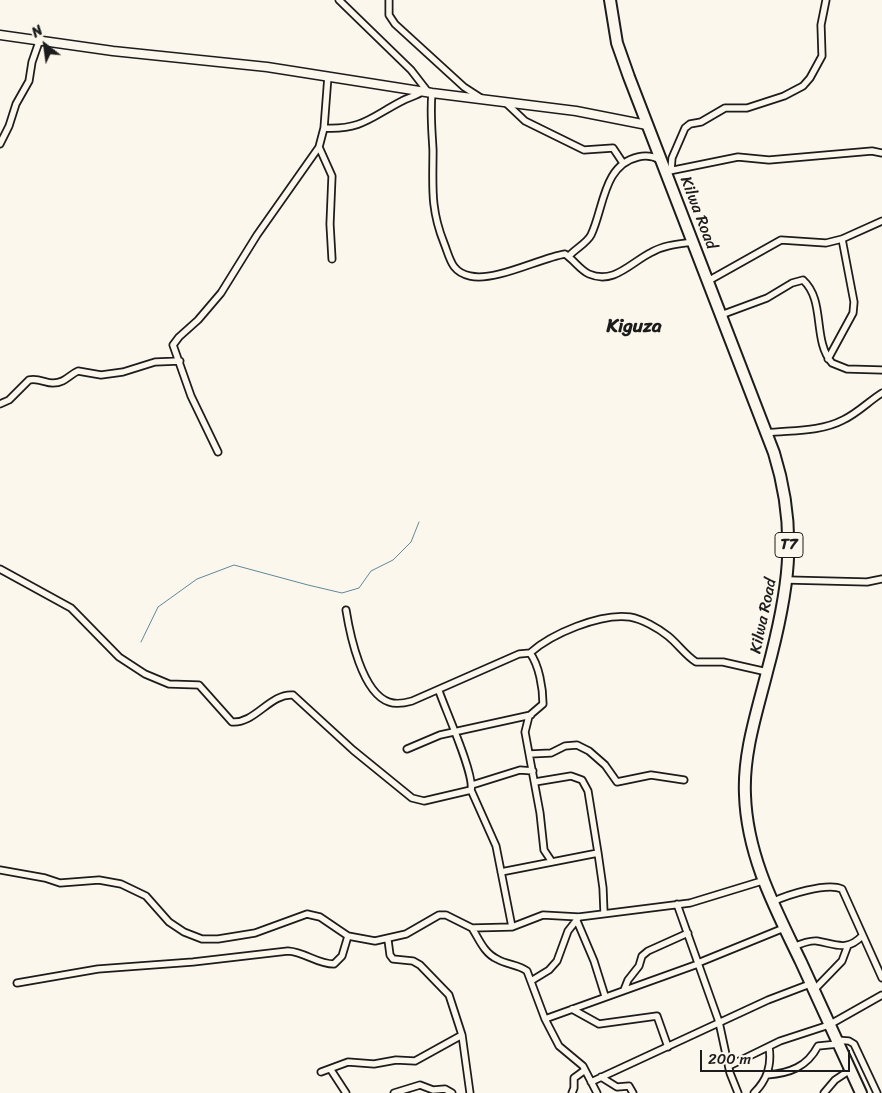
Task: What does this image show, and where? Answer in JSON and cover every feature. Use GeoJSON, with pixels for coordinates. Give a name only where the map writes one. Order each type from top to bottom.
{"type":"FeatureCollection","features":[{"type":"Feature","properties":{"kind":"highway","name":"Kilwa Road"},"geometry":{"type":"LineString","coordinates":[[610,0],[617,43],[646,125],[660,161],[668,172],[766,433],[785,492],[790,547],[788,580],[768,672],[753,729],[745,777],[748,829],[762,881],[861,1093]]}},
{"type":"Feature","properties":{"kind":"street"},"geometry":{"type":"LineString","coordinates":[[339,0],[411,70],[428,92],[432,200],[437,227],[453,267],[459,272],[474,277],[507,272],[562,255],[569,256],[587,273],[611,277],[652,251],[666,246],[693,242]]}},
{"type":"Feature","properties":{"kind":"street"},"geometry":{"type":"LineString","coordinates":[[389,0],[389,15],[395,24],[464,87],[481,98]]}},
{"type":"Feature","properties":{"kind":"street"},"geometry":{"type":"LineString","coordinates":[[826,0],[821,25],[822,56],[810,78],[803,86],[784,96],[747,108],[730,106],[701,122],[690,124],[672,158],[668,172],[738,157],[769,160],[872,151],[882,153]]}},
{"type":"Feature","properties":{"kind":"street"},"geometry":{"type":"LineString","coordinates":[[0,34],[113,51],[212,59],[428,92],[576,111],[646,125]]}},
{"type":"Feature","properties":{"kind":"street"},"geometry":{"type":"LineString","coordinates":[[0,144],[9,126],[16,104],[28,81],[40,39]]}},
{"type":"Feature","properties":{"kind":"street"},"geometry":{"type":"LineString","coordinates":[[218,452],[191,396],[180,361],[173,346],[175,341],[198,320],[221,293],[257,235],[319,147],[324,128],[328,76]]}},
{"type":"Feature","properties":{"kind":"street"},"geometry":{"type":"LineString","coordinates":[[324,128],[337,129],[364,124],[402,101],[428,92]]}},
{"type":"Feature","properties":{"kind":"street"},"geometry":{"type":"LineString","coordinates":[[506,103],[525,121],[584,150],[614,148],[623,163]]}},
{"type":"Feature","properties":{"kind":"street"},"geometry":{"type":"LineString","coordinates":[[319,147],[332,176],[330,224],[332,259]]}},
{"type":"Feature","properties":{"kind":"street"},"geometry":{"type":"LineString","coordinates":[[569,256],[589,238],[612,176],[623,163],[642,156],[650,156],[660,161]]}},
{"type":"Feature","properties":{"kind":"street"},"geometry":{"type":"LineString","coordinates":[[708,281],[781,240],[790,239],[819,244],[842,239],[882,221]]}},
{"type":"Feature","properties":{"kind":"street"},"geometry":{"type":"LineString","coordinates":[[828,359],[853,313],[854,302],[842,239]]}},
{"type":"Feature","properties":{"kind":"street"},"geometry":{"type":"LineString","coordinates":[[721,315],[767,298],[792,283],[803,280],[811,292],[819,319],[821,340],[828,359],[837,366],[847,369],[882,370]]}},
{"type":"Feature","properties":{"kind":"street"},"geometry":{"type":"LineString","coordinates":[[0,404],[9,400],[30,380],[53,383],[64,381],[78,371],[101,375],[123,372],[155,362],[180,361]]}},
{"type":"Feature","properties":{"kind":"street"},"geometry":{"type":"LineString","coordinates":[[766,433],[817,428],[835,424],[852,415],[882,393]]}},
{"type":"Feature","properties":{"kind":"street"},"geometry":{"type":"LineString","coordinates":[[0,569],[71,608],[119,657],[145,674],[169,684],[199,685],[232,722],[242,721],[280,698],[293,695],[353,750],[404,792],[418,801],[437,799],[520,770],[533,771]]}},
{"type":"Feature","properties":{"kind":"street"},"geometry":{"type":"LineString","coordinates":[[788,580],[867,582],[882,579]]}},
{"type":"Feature","properties":{"kind":"street"},"geometry":{"type":"LineString","coordinates":[[346,610],[353,644],[370,684],[379,695],[389,702],[403,704],[439,691],[519,654],[530,653],[542,642],[560,633],[597,621],[623,617],[642,622],[668,636],[696,662],[723,662],[768,672]]}},
{"type":"Feature","properties":{"kind":"street"},"geometry":{"type":"LineString","coordinates":[[530,653],[534,658],[543,704],[531,715],[526,724],[525,732],[535,782],[544,850],[552,862]]}},
{"type":"Feature","properties":{"kind":"street"},"geometry":{"type":"LineString","coordinates":[[439,691],[472,787],[494,841],[512,927]]}},
{"type":"Feature","properties":{"kind":"street"},"geometry":{"type":"LineString","coordinates":[[407,749],[440,735],[531,715]]}},
{"type":"Feature","properties":{"kind":"street"},"geometry":{"type":"LineString","coordinates":[[530,754],[551,753],[565,746],[577,745],[605,765],[616,782],[651,775],[684,780]]}},
{"type":"Feature","properties":{"kind":"street"},"geometry":{"type":"LineString","coordinates":[[535,782],[571,776],[582,780],[588,791],[600,861],[604,913]]}},
{"type":"Feature","properties":{"kind":"street"},"geometry":{"type":"LineString","coordinates":[[501,872],[598,854]]}},
{"type":"Feature","properties":{"kind":"street"},"geometry":{"type":"LineString","coordinates":[[0,870],[45,878],[60,883],[99,880],[121,884],[146,896],[172,924],[190,935],[202,938],[229,939],[307,914],[320,917],[348,936],[367,940],[388,940],[413,931],[439,915],[446,915],[472,928],[512,927],[543,915],[578,919],[604,913],[707,899],[762,881]]}},
{"type":"Feature","properties":{"kind":"street"},"geometry":{"type":"LineString","coordinates":[[772,902],[798,892],[838,887],[846,894],[862,936],[880,970],[882,978]]}},
{"type":"Feature","properties":{"kind":"street"},"geometry":{"type":"LineString","coordinates":[[677,904],[719,1022],[729,1066],[738,1093]]}},
{"type":"Feature","properties":{"kind":"street"},"geometry":{"type":"LineString","coordinates":[[531,981],[549,970],[557,962],[563,940],[578,919]]}},
{"type":"Feature","properties":{"kind":"street"},"geometry":{"type":"LineString","coordinates":[[578,919],[606,996]]}},
{"type":"Feature","properties":{"kind":"street"},"geometry":{"type":"LineString","coordinates":[[472,928],[489,954],[496,959],[522,967],[527,971],[545,1019],[563,1052],[578,1062],[585,1070],[597,1093]]}},
{"type":"Feature","properties":{"kind":"street"},"geometry":{"type":"LineString","coordinates":[[545,1019],[698,963],[784,928]]}},
{"type":"Feature","properties":{"kind":"street"},"geometry":{"type":"LineString","coordinates":[[624,990],[628,980],[639,966],[642,956],[648,951],[688,933]]}},
{"type":"Feature","properties":{"kind":"street"},"geometry":{"type":"LineString","coordinates":[[17,983],[98,969],[193,962],[288,951],[300,952],[321,962],[334,964],[342,956],[348,936]]}},
{"type":"Feature","properties":{"kind":"street"},"geometry":{"type":"LineString","coordinates":[[793,947],[816,941],[836,947],[848,945],[862,936]]}},
{"type":"Feature","properties":{"kind":"street"},"geometry":{"type":"LineString","coordinates":[[388,940],[392,959],[413,961],[420,965],[449,995],[462,1035],[470,1093]]}},
{"type":"Feature","properties":{"kind":"street"},"geometry":{"type":"LineString","coordinates":[[591,1082],[787,991],[812,987],[842,961],[848,945]]}},
{"type":"Feature","properties":{"kind":"street"},"geometry":{"type":"LineString","coordinates":[[729,1066],[780,1040],[829,1025],[882,995]]}},
{"type":"Feature","properties":{"kind":"street"},"geometry":{"type":"LineString","coordinates":[[572,1009],[599,1024],[657,1016],[668,1047]]}},
{"type":"Feature","properties":{"kind":"street"},"geometry":{"type":"LineString","coordinates":[[320,1072],[331,1070],[348,1062],[374,1064],[396,1060],[415,1061],[462,1035]]}},
{"type":"Feature","properties":{"kind":"street"},"geometry":{"type":"LineString","coordinates":[[767,1075],[793,1070],[814,1056],[820,1046],[849,1040],[855,1046],[878,1093]]}},
{"type":"Feature","properties":{"kind":"street"},"geometry":{"type":"LineString","coordinates":[[754,1093],[767,1075],[770,1057],[769,1047]]}},
{"type":"Feature","properties":{"kind":"street"},"geometry":{"type":"LineString","coordinates":[[331,1070],[346,1093]]}},
{"type":"Feature","properties":{"kind":"street"},"geometry":{"type":"LineString","coordinates":[[572,1093],[574,1078],[585,1070]]}},
{"type":"Feature","properties":{"kind":"street"},"geometry":{"type":"LineString","coordinates":[[824,1093],[835,1080],[850,1070]]}},
{"type":"Feature","properties":{"kind":"street"},"geometry":{"type":"LineString","coordinates":[[601,1077],[614,1086],[629,1086],[633,1093]]}},
{"type":"Feature","properties":{"kind":"street"},"geometry":{"type":"LineString","coordinates":[[394,1093],[420,1085],[432,1090],[442,1089],[452,1093]]}},
{"type":"Feature","properties":{"kind":"waterway"},"geometry":{"type":"LineString","coordinates":[[141,642],[158,607],[197,579],[234,565],[342,593],[359,588],[371,571],[393,560],[411,542],[419,522]]}},
{"type":"Feature","properties":{"kind":"district","name":"Kiguza"},"geometry":{"type":"Point","coordinates":[634,327]}}]}
